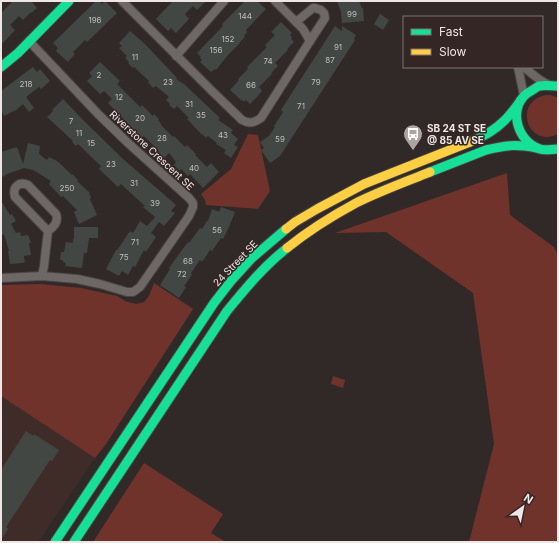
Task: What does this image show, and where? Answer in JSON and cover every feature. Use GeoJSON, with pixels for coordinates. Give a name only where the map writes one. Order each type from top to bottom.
{"type":"FeatureCollection","features":[{"type":"Feature","properties":{"kind":"main road"},"geometry":{"type":"LineString","coordinates":[[1,67],[18,53],[68,1]]}},
{"type":"Feature","properties":{"kind":"main road"},"geometry":{"type":"LineString","coordinates":[[537,148],[523,138],[517,127],[516,110],[522,98],[534,88],[541,85],[556,86]]}},
{"type":"Feature","properties":{"kind":"main road","name":"24 Street SE"},"geometry":{"type":"LineString","coordinates":[[55,542],[214,302],[252,258],[296,222],[345,194],[364,184],[479,138],[497,127],[506,119],[522,98]]}},
{"type":"Feature","properties":{"kind":"main road"},"geometry":{"type":"LineString","coordinates":[[74,542],[227,311],[277,256],[301,237],[328,219],[374,195],[486,150],[498,147],[522,145],[548,150],[555,149],[558,158]]}},
{"type":"Feature","properties":{"kind":"street"},"geometry":{"type":"LineString","coordinates":[[122,1],[242,120],[251,123],[261,118],[323,22],[325,18],[324,13],[313,8],[296,22]]}},
{"type":"Feature","properties":{"kind":"street"},"geometry":{"type":"LineString","coordinates":[[176,56],[224,1]]}},
{"type":"Feature","properties":{"kind":"street"},"geometry":{"type":"LineString","coordinates":[[275,1],[303,29],[310,41]]}},
{"type":"Feature","properties":{"kind":"street","name":"Riverstone Crescent SE"},"geometry":{"type":"LineString","coordinates":[[1,278],[42,276],[77,279],[127,292],[136,290],[140,287],[189,216],[193,207],[193,203],[189,198],[99,115],[29,40]]}},
{"type":"Feature","properties":{"kind":"street"},"geometry":{"type":"LineString","coordinates":[[518,68],[522,98]]}},
{"type":"Feature","properties":{"kind":"street"},"geometry":{"type":"LineString","coordinates":[[525,68],[542,82],[556,86]]}},
{"type":"Feature","properties":{"kind":"street"},"geometry":{"type":"LineString","coordinates":[[42,276],[48,231],[56,224],[58,217],[28,186],[19,184],[14,191],[15,197],[48,231]]}},
{"type":"Feature","properties":{"kind":"shaded area"},"geometry":{"type":"Polygon","coordinates":[[[546,95],[551,95],[558,98],[558,134],[547,137],[539,135],[532,130],[528,123],[527,114],[529,106],[536,99],[546,95]]]}},
{"type":"Feature","properties":{"kind":"shaded area"},"geometry":{"type":"Polygon","coordinates":[[[248,134],[258,135],[270,191],[258,209],[206,205],[201,194],[231,169],[248,134]]]}},
{"type":"Feature","properties":{"kind":"shaded area"},"geometry":{"type":"Polygon","coordinates":[[[507,173],[510,215],[554,247],[558,255],[558,542],[469,542],[494,444],[473,293],[386,232],[335,233],[507,173]]]}},
{"type":"Feature","properties":{"kind":"shaded area"},"geometry":{"type":"Polygon","coordinates":[[[154,283],[193,309],[106,444],[95,458],[1,396],[1,285],[41,284],[81,288],[117,296],[125,301],[136,304],[144,302],[149,296],[154,283]]]}},
{"type":"Feature","properties":{"kind":"shaded area"},"geometry":{"type":"Polygon","coordinates":[[[333,376],[345,380],[343,388],[331,384],[333,376]]]}},
{"type":"Feature","properties":{"kind":"shaded area"},"geometry":{"type":"Polygon","coordinates":[[[1,396],[95,458],[38,542],[1,542],[1,396]]]}},
{"type":"Feature","properties":{"kind":"shaded area"},"geometry":{"type":"Polygon","coordinates":[[[144,463],[223,514],[211,533],[226,542],[93,542],[144,463]]]}},
{"type":"Feature","properties":{"kind":"building"},"geometry":{"type":"Polygon","coordinates":[[[13,1],[31,1],[37,8],[23,20],[19,16],[10,25],[15,30],[1,45],[1,13],[13,1]]]}},
{"type":"Feature","properties":{"kind":"building"},"geometry":{"type":"Polygon","coordinates":[[[96,1],[99,1],[102,4],[105,1],[117,13],[87,42],[85,40],[73,52],[75,54],[68,62],[56,51],[58,48],[53,43],[96,1]]]}},
{"type":"Feature","properties":{"kind":"building"},"geometry":{"type":"Polygon","coordinates":[[[173,1],[206,1],[197,10],[193,6],[185,14],[189,19],[176,33],[171,28],[168,31],[156,19],[173,1]]]}},
{"type":"Feature","properties":{"kind":"building"},"geometry":{"type":"Polygon","coordinates":[[[245,1],[257,1],[266,9],[246,30],[247,32],[244,36],[245,37],[240,43],[216,70],[215,69],[211,72],[200,62],[202,60],[200,58],[201,57],[197,53],[223,26],[222,24],[245,1]]]}},
{"type":"Feature","properties":{"kind":"building"},"geometry":{"type":"Polygon","coordinates":[[[337,1],[359,1],[363,8],[364,21],[342,23],[341,12],[337,1]]]}},
{"type":"Feature","properties":{"kind":"building"},"geometry":{"type":"Polygon","coordinates":[[[380,14],[389,20],[383,30],[374,24],[380,14]]]}},
{"type":"Feature","properties":{"kind":"building"},"geometry":{"type":"Polygon","coordinates":[[[281,22],[292,33],[290,35],[294,42],[275,63],[278,66],[271,73],[272,74],[259,87],[262,91],[250,104],[246,100],[244,102],[230,90],[248,69],[247,67],[267,47],[265,45],[275,35],[271,32],[281,22]]]}},
{"type":"Feature","properties":{"kind":"building"},"geometry":{"type":"Polygon","coordinates":[[[335,26],[342,31],[342,26],[356,35],[355,40],[280,156],[270,163],[261,150],[264,148],[260,142],[269,136],[275,127],[274,126],[283,112],[281,110],[335,26]]]}},
{"type":"Feature","properties":{"kind":"building"},"geometry":{"type":"Polygon","coordinates":[[[130,31],[145,44],[177,78],[176,79],[185,85],[220,118],[218,120],[233,130],[231,133],[238,139],[234,145],[238,147],[231,158],[224,153],[226,150],[216,144],[217,143],[208,136],[206,138],[202,135],[187,119],[189,118],[177,106],[174,109],[169,105],[170,104],[166,100],[169,97],[156,86],[153,88],[148,82],[149,81],[128,63],[129,62],[125,58],[127,56],[119,48],[122,46],[119,43],[130,31]]]}},
{"type":"Feature","properties":{"kind":"building"},"geometry":{"type":"Polygon","coordinates":[[[100,62],[120,81],[117,84],[140,107],[142,105],[153,116],[154,114],[159,119],[158,120],[161,125],[173,137],[174,136],[185,147],[187,145],[207,167],[211,163],[219,172],[203,188],[190,174],[188,176],[174,165],[176,162],[169,153],[164,158],[158,153],[159,151],[144,136],[142,138],[108,103],[112,99],[104,91],[100,94],[87,81],[92,76],[89,73],[100,62]]]}},
{"type":"Feature","properties":{"kind":"building"},"geometry":{"type":"Polygon","coordinates":[[[33,67],[37,72],[40,69],[50,81],[41,89],[39,87],[26,97],[34,108],[29,112],[23,104],[16,110],[4,116],[1,110],[1,91],[33,67]]]}},
{"type":"Feature","properties":{"kind":"building"},"geometry":{"type":"Polygon","coordinates":[[[63,99],[123,159],[176,205],[171,211],[175,213],[164,226],[159,222],[151,233],[156,237],[146,252],[144,250],[135,267],[133,266],[128,275],[122,271],[119,276],[106,269],[116,250],[130,231],[133,233],[140,221],[147,226],[155,217],[121,184],[118,187],[99,169],[101,166],[78,144],[76,146],[72,142],[73,141],[47,117],[63,99]]]}},
{"type":"Feature","properties":{"kind":"building"},"geometry":{"type":"Polygon","coordinates":[[[28,143],[40,146],[39,154],[47,160],[49,157],[57,161],[72,175],[73,174],[78,180],[77,181],[90,193],[90,199],[97,215],[79,224],[74,212],[77,210],[63,196],[61,197],[49,184],[51,181],[33,170],[24,168],[3,177],[1,173],[1,152],[17,147],[23,164],[28,143]]]}},
{"type":"Feature","properties":{"kind":"building"},"geometry":{"type":"Polygon","coordinates":[[[1,201],[16,221],[11,224],[16,233],[20,232],[21,236],[28,235],[31,243],[29,243],[31,255],[24,256],[25,262],[23,263],[10,264],[9,251],[4,234],[1,236],[1,201]]]}},
{"type":"Feature","properties":{"kind":"building"},"geometry":{"type":"Polygon","coordinates":[[[221,207],[235,212],[228,229],[223,239],[221,238],[212,251],[210,250],[202,262],[200,260],[191,273],[192,275],[184,286],[186,287],[179,298],[160,285],[170,269],[169,268],[188,242],[189,243],[200,228],[202,229],[208,221],[212,209],[219,212],[221,207]]]}},
{"type":"Feature","properties":{"kind":"building"},"geometry":{"type":"Polygon","coordinates":[[[74,227],[98,227],[98,238],[89,238],[87,253],[84,253],[82,268],[65,266],[66,263],[63,262],[63,260],[60,260],[61,252],[64,252],[66,242],[73,243],[74,227]]]}},
{"type":"Feature","properties":{"kind":"building"},"geometry":{"type":"Polygon","coordinates":[[[26,431],[33,436],[34,434],[59,450],[52,461],[50,460],[6,527],[8,529],[1,540],[1,470],[26,431]]]}},
{"type":"Feature","properties":{"kind":"traffic: fast"},"geometry":{"type":"LineString","coordinates":[[1,67],[18,53],[69,1]]}},
{"type":"Feature","properties":{"kind":"traffic: fast"},"geometry":{"type":"LineString","coordinates":[[558,86],[539,86],[535,88],[523,97],[519,104],[517,113],[517,122],[520,130],[531,145],[542,150],[558,149]]}},
{"type":"Feature","properties":{"kind":"traffic: fast"},"geometry":{"type":"LineString","coordinates":[[470,142],[497,127],[505,120],[521,100]]}},
{"type":"Feature","properties":{"kind":"traffic: fast"},"geometry":{"type":"LineString","coordinates":[[430,172],[493,148],[506,146],[537,148]]}},
{"type":"Feature","properties":{"kind":"traffic: fast"},"geometry":{"type":"LineString","coordinates":[[55,542],[214,303],[231,281],[252,258],[286,229]]}},
{"type":"Feature","properties":{"kind":"traffic: fast"},"geometry":{"type":"LineString","coordinates":[[74,542],[227,311],[263,270],[287,248]]}},
{"type":"Feature","properties":{"kind":"traffic: slow"},"geometry":{"type":"LineString","coordinates":[[286,229],[317,209],[364,184],[470,142]]}},
{"type":"Feature","properties":{"kind":"traffic: slow"},"geometry":{"type":"LineString","coordinates":[[287,248],[320,224],[356,203],[430,172]]}},
{"type":"Feature","properties":{"kind":"place","name":"SB 24 ST SE @ 85 AV SE"},"geometry":{"type":"Point","coordinates":[413,151]}}]}
